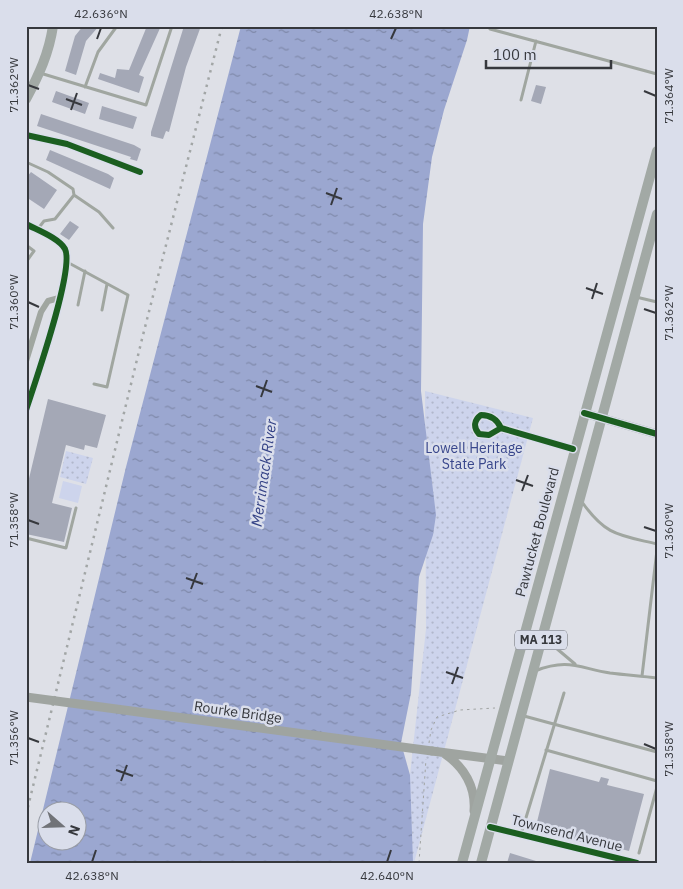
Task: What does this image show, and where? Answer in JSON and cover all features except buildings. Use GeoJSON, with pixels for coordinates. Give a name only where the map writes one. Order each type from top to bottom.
{"type":"FeatureCollection","features":[{"type":"Feature","properties":{"kind":"main road"},"geometry":{"type":"LineString","coordinates":[[26,99],[40,73],[50,28]]}},
{"type":"Feature","properties":{"kind":"main road","name":"Pawtucket Boulevard"},"geometry":{"type":"LineString","coordinates":[[462,863],[657,151]]}},
{"type":"Feature","properties":{"kind":"main road","name":"MA 113"},"geometry":{"type":"LineString","coordinates":[[481,863],[633,296],[657,214]]}},
{"type":"Feature","properties":{"kind":"main road","name":"Rourke Bridge"},"geometry":{"type":"LineString","coordinates":[[26,698],[429,753],[508,761]]}},
{"type":"Feature","properties":{"kind":"main road"},"geometry":{"type":"LineString","coordinates":[[445,754],[462,768],[474,794],[470,833]]}},
{"type":"Feature","properties":{"kind":"street"},"geometry":{"type":"LineString","coordinates":[[26,135],[67,144],[140,172]]}},
{"type":"Feature","properties":{"kind":"street"},"geometry":{"type":"LineString","coordinates":[[26,224],[60,244],[65,249],[66,262],[52,331],[26,410]]}},
{"type":"Feature","properties":{"kind":"street"},"geometry":{"type":"LineString","coordinates":[[26,362],[40,312],[48,301],[59,298]]}},
{"type":"Feature","properties":{"kind":"street"},"geometry":{"type":"LineString","coordinates":[[584,413],[657,434]]}},
{"type":"Feature","properties":{"kind":"street"},"geometry":{"type":"LineString","coordinates":[[502,428],[574,449]]}},
{"type":"Feature","properties":{"kind":"street","name":"Townsend Avenue"},"geometry":{"type":"LineString","coordinates":[[490,827],[637,863]]}},
{"type":"Feature","properties":{"kind":"lane"},"geometry":{"type":"LineString","coordinates":[[85,87],[98,52],[116,26]]}},
{"type":"Feature","properties":{"kind":"lane"},"geometry":{"type":"LineString","coordinates":[[40,73],[146,105],[172,26]]}},
{"type":"Feature","properties":{"kind":"lane"},"geometry":{"type":"LineString","coordinates":[[490,29],[657,74]]}},
{"type":"Feature","properties":{"kind":"lane"},"geometry":{"type":"LineString","coordinates":[[521,100],[536,42]]}},
{"type":"Feature","properties":{"kind":"lane"},"geometry":{"type":"LineString","coordinates":[[26,162],[48,172],[74,189],[74,195],[55,220],[44,221],[36,230]]}},
{"type":"Feature","properties":{"kind":"lane"},"geometry":{"type":"LineString","coordinates":[[74,195],[99,212],[112,228]]}},
{"type":"Feature","properties":{"kind":"lane"},"geometry":{"type":"LineString","coordinates":[[26,246],[34,251],[26,262]]}},
{"type":"Feature","properties":{"kind":"lane"},"geometry":{"type":"LineString","coordinates":[[66,262],[128,295],[106,387],[94,384]]}},
{"type":"Feature","properties":{"kind":"lane"},"geometry":{"type":"LineString","coordinates":[[78,305],[85,271]]}},
{"type":"Feature","properties":{"kind":"lane"},"geometry":{"type":"LineString","coordinates":[[102,310],[107,284]]}},
{"type":"Feature","properties":{"kind":"lane"},"geometry":{"type":"LineString","coordinates":[[633,296],[657,302]]}},
{"type":"Feature","properties":{"kind":"lane"},"geometry":{"type":"LineString","coordinates":[[580,498],[603,527],[616,534],[657,544]]}},
{"type":"Feature","properties":{"kind":"lane"},"geometry":{"type":"LineString","coordinates":[[26,538],[66,548],[76,508]]}},
{"type":"Feature","properties":{"kind":"lane"},"geometry":{"type":"LineString","coordinates":[[642,676],[657,550]]}},
{"type":"Feature","properties":{"kind":"lane"},"geometry":{"type":"LineString","coordinates":[[544,631],[556,648],[575,664]]}},
{"type":"Feature","properties":{"kind":"lane"},"geometry":{"type":"LineString","coordinates":[[532,672],[552,664],[575,664],[611,673],[657,678]]}},
{"type":"Feature","properties":{"kind":"lane"},"geometry":{"type":"LineString","coordinates":[[521,834],[564,694]]}},
{"type":"Feature","properties":{"kind":"lane"},"geometry":{"type":"LineString","coordinates":[[521,715],[657,752]]}},
{"type":"Feature","properties":{"kind":"lane"},"geometry":{"type":"LineString","coordinates":[[546,750],[657,781]]}},
{"type":"Feature","properties":{"kind":"lane"},"geometry":{"type":"LineString","coordinates":[[639,853],[657,787]]}},
{"type":"Feature","properties":{"kind":"path"},"geometry":{"type":"LineString","coordinates":[[419,863],[431,730],[437,717],[460,710],[505,708]]}},
{"type":"Feature","properties":{"kind":"green space","name":"Lowell Heritage State Park"},"geometry":{"type":"Polygon","coordinates":[[[425,391],[533,418],[414,863],[396,863],[406,811],[426,629],[425,391]]]}},
{"type":"Feature","properties":{"kind":"green space"},"geometry":{"type":"Polygon","coordinates":[[[66,451],[93,458],[86,484],[60,477],[66,451]]]}},
{"type":"Feature","properties":{"kind":"green space"},"geometry":{"type":"Polygon","coordinates":[[[63,481],[82,486],[78,503],[59,498],[63,481]]]}},
{"type":"Feature","properties":{"kind":"water","name":"Merrimack River"},"geometry":{"type":"Polygon","coordinates":[[[241,26],[470,26],[444,110],[432,157],[423,224],[421,391],[436,515],[433,535],[419,577],[411,693],[401,743],[410,775],[413,863],[30,863],[38,830],[38,852],[88,852],[88,802],[45,802],[126,467],[241,26]]]}},
{"type":"Feature","properties":{"kind":"railway"},"geometry":{"type":"LineString","coordinates":[[26,815],[142,339],[222,26]]}},
{"type":"Feature","properties":{"kind":"cycle path"},"geometry":{"type":"LineString","coordinates":[[26,135],[67,144],[140,172]]}},
{"type":"Feature","properties":{"kind":"cycle path"},"geometry":{"type":"LineString","coordinates":[[26,224],[53,238],[62,245],[65,249],[67,261],[52,328],[26,410]]}},
{"type":"Feature","properties":{"kind":"cycle path"},"geometry":{"type":"LineString","coordinates":[[584,413],[657,434]]}},
{"type":"Feature","properties":{"kind":"cycle path"},"geometry":{"type":"LineString","coordinates":[[501,428],[498,422],[485,415],[481,415],[475,424],[479,434],[489,435],[501,428],[573,449]]}},
{"type":"Feature","properties":{"kind":"cycle path"},"geometry":{"type":"LineString","coordinates":[[490,827],[637,863]]}}]}
